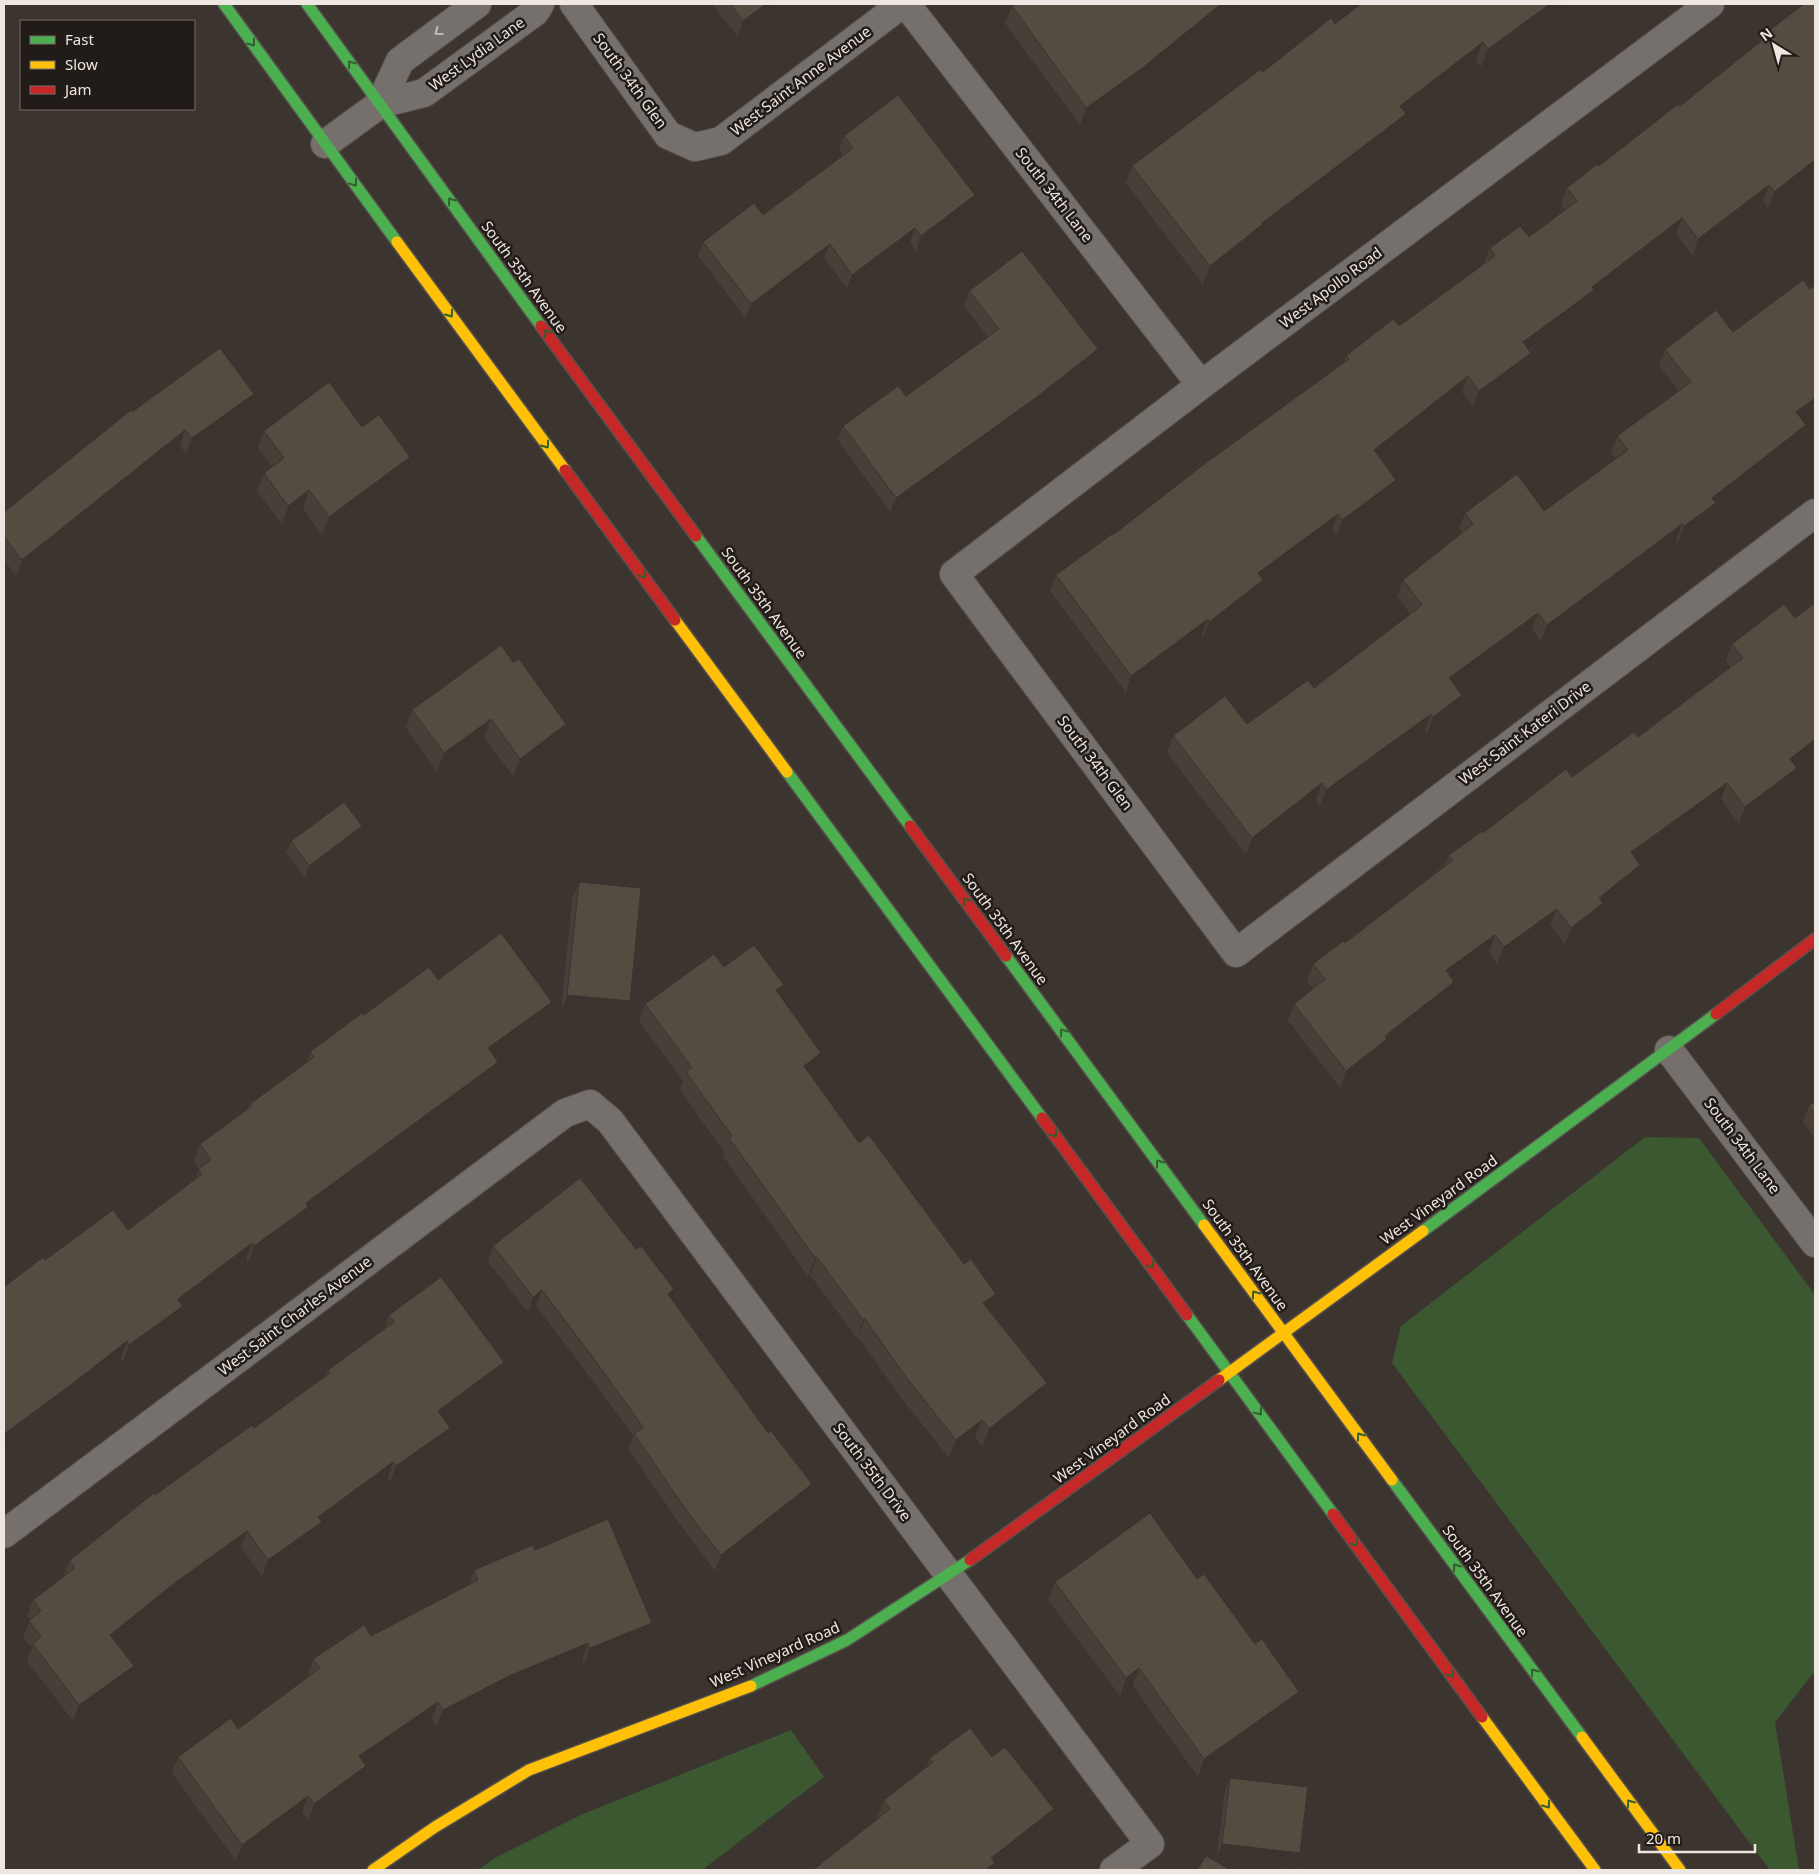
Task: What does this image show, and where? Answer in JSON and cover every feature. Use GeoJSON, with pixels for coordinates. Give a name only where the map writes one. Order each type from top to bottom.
{"type":"FeatureCollection","features":[{"type":"Feature","properties":{"kind":"main road"},"geometry":{"type":"LineString","coordinates":[[224,4],[325,144],[1595,1870]]}},
{"type":"Feature","properties":{"kind":"main road","name":"South 35th Avenue"},"geometry":{"type":"LineString","coordinates":[[307,4],[581,380],[1680,1870]]}},
{"type":"Feature","properties":{"kind":"main road","name":"West Vineyard Road"},"geometry":{"type":"LineString","coordinates":[[373,1870],[434,1827],[529,1770],[761,1682],[847,1640],[949,1575],[1284,1333],[1669,1050],[1815,939]]}},
{"type":"Feature","properties":{"kind":"street","name":"West Lydia Lane"},"geometry":{"type":"LineString","coordinates":[[380,104],[400,61],[477,4]]}},
{"type":"Feature","properties":{"kind":"street","name":"West Lydia Lane"},"geometry":{"type":"LineString","coordinates":[[325,144],[380,104],[424,93],[535,12],[540,4]]}},
{"type":"Feature","properties":{"kind":"street","name":"South 34th Glen"},"geometry":{"type":"LineString","coordinates":[[574,4],[668,135],[695,147]]}},
{"type":"Feature","properties":{"kind":"street","name":"West Saint Anne Avenue"},"geometry":{"type":"LineString","coordinates":[[695,147],[721,141],[904,4]]}},
{"type":"Feature","properties":{"kind":"street","name":"South 34th Lane"},"geometry":{"type":"LineString","coordinates":[[904,4],[1201,385]]}},
{"type":"Feature","properties":{"kind":"street","name":"West Apollo Road"},"geometry":{"type":"LineString","coordinates":[[954,574],[1201,385],[1710,4]]}},
{"type":"Feature","properties":{"kind":"street","name":"West Saint Kateri Drive"},"geometry":{"type":"LineString","coordinates":[[1236,953],[1815,513]]}},
{"type":"Feature","properties":{"kind":"street","name":"South 34th Glen"},"geometry":{"type":"LineString","coordinates":[[954,574],[1236,953]]}},
{"type":"Feature","properties":{"kind":"street","name":"South 34th Lane"},"geometry":{"type":"LineString","coordinates":[[1669,1050],[1815,1243]]}},
{"type":"Feature","properties":{"kind":"street","name":"West Saint Charles Avenue"},"geometry":{"type":"LineString","coordinates":[[4,1534],[565,1113],[590,1104]]}},
{"type":"Feature","properties":{"kind":"street","name":"South 35th Drive"},"geometry":{"type":"LineString","coordinates":[[590,1104],[610,1120],[1150,1844],[1114,1870]]}},
{"type":"Feature","properties":{"kind":"green space"},"geometry":{"type":"Polygon","coordinates":[[[1645,1137],[1699,1138],[1815,1295],[1815,1671],[1775,1722],[1799,1870],[1770,1870],[1392,1363],[1401,1326],[1645,1137]]]}},
{"type":"Feature","properties":{"kind":"green space"},"geometry":{"type":"Polygon","coordinates":[[[791,1730],[824,1777],[702,1870],[478,1870],[493,1859],[583,1814],[791,1730]]]}},
{"type":"Feature","properties":{"kind":"building"},"geometry":{"type":"Polygon","coordinates":[[[730,4],[766,4],[743,21],[730,4]]]}},
{"type":"Feature","properties":{"kind":"building"},"geometry":{"type":"Polygon","coordinates":[[[1015,4],[1221,4],[1141,69],[1086,108],[1012,6],[1015,4]]]}},
{"type":"Feature","properties":{"kind":"building"},"geometry":{"type":"Polygon","coordinates":[[[1361,4],[1550,4],[1488,49],[1483,42],[1400,106],[1406,114],[1262,223],[1210,266],[1132,166],[1261,69],[1263,72],[1331,18],[1335,24],[1361,4]]]}},
{"type":"Feature","properties":{"kind":"building"},"geometry":{"type":"Polygon","coordinates":[[[1804,4],[1815,4],[1815,160],[1774,192],[1769,185],[1698,239],[1682,218],[1592,287],[1594,290],[1523,342],[1531,353],[1479,391],[1468,376],[1374,450],[1396,480],[1342,520],[1338,514],[1258,573],[1263,580],[1209,622],[1208,619],[1131,676],[1056,575],[1113,535],[1203,465],[1349,359],[1346,356],[1393,319],[1399,326],[1495,256],[1490,248],[1520,226],[1529,237],[1577,201],[1567,188],[1597,164],[1599,166],[1678,104],[1680,106],[1764,39],[1762,36],[1804,4]]]}},
{"type":"Feature","properties":{"kind":"building"},"geometry":{"type":"Polygon","coordinates":[[[898,95],[975,195],[921,236],[915,228],[852,275],[830,244],[751,304],[703,242],[754,203],[763,215],[853,148],[844,136],[898,95]]]}},
{"type":"Feature","properties":{"kind":"building"},"geometry":{"type":"Polygon","coordinates":[[[1022,251],[1098,349],[1034,399],[896,498],[843,426],[898,386],[906,396],[999,329],[969,291],[1022,251]]]}},
{"type":"Feature","properties":{"kind":"building"},"geometry":{"type":"Polygon","coordinates":[[[1803,280],[1810,289],[1815,285],[1815,398],[1796,412],[1806,425],[1712,498],[1716,503],[1684,526],[1682,524],[1547,625],[1538,613],[1449,678],[1462,695],[1433,717],[1431,714],[1326,790],[1322,783],[1252,838],[1173,736],[1225,696],[1247,724],[1308,680],[1314,688],[1422,605],[1403,580],[1473,524],[1465,513],[1517,474],[1544,511],[1628,450],[1617,436],[1691,382],[1665,350],[1716,310],[1733,332],[1803,280]]]}},
{"type":"Feature","properties":{"kind":"building"},"geometry":{"type":"Polygon","coordinates":[[[220,348],[254,394],[192,438],[185,430],[22,560],[4,537],[4,512],[131,410],[132,412],[220,348]]]}},
{"type":"Feature","properties":{"kind":"building"},"geometry":{"type":"Polygon","coordinates":[[[329,382],[362,427],[379,415],[410,457],[329,517],[309,490],[288,506],[264,473],[284,458],[264,431],[329,382]]]}},
{"type":"Feature","properties":{"kind":"building"},"geometry":{"type":"Polygon","coordinates":[[[1815,603],[1815,739],[1790,759],[1797,768],[1745,807],[1727,783],[1631,852],[1640,865],[1599,898],[1603,903],[1571,928],[1557,909],[1504,947],[1495,935],[1446,970],[1454,982],[1385,1036],[1387,1039],[1346,1071],[1294,1004],[1325,979],[1313,964],[1343,941],[1345,943],[1453,860],[1449,855],[1482,831],[1483,833],[1566,769],[1572,777],[1634,732],[1638,737],[1743,658],[1732,644],[1784,604],[1795,618],[1815,603]]]}},
{"type":"Feature","properties":{"kind":"building"},"geometry":{"type":"Polygon","coordinates":[[[501,645],[513,662],[519,659],[566,724],[520,759],[491,719],[444,753],[412,710],[501,645]]]}},
{"type":"Feature","properties":{"kind":"building"},"geometry":{"type":"Polygon","coordinates":[[[344,802],[362,826],[309,866],[291,841],[344,802]]]}},
{"type":"Feature","properties":{"kind":"building"},"geometry":{"type":"Polygon","coordinates":[[[579,882],[641,888],[630,1001],[567,995],[579,882]]]}},
{"type":"Feature","properties":{"kind":"building"},"geometry":{"type":"Polygon","coordinates":[[[501,933],[552,1002],[488,1048],[498,1062],[306,1203],[308,1207],[254,1246],[252,1243],[178,1299],[183,1306],[129,1345],[127,1341],[4,1434],[4,1287],[43,1257],[45,1260],[113,1210],[128,1230],[202,1174],[198,1169],[211,1160],[200,1144],[314,1057],[310,1052],[362,1013],[364,1015],[429,967],[438,980],[501,933]]]}},
{"type":"Feature","properties":{"kind":"building"},"geometry":{"type":"Polygon","coordinates":[[[754,945],[784,985],[776,990],[821,1053],[804,1066],[859,1143],[869,1135],[964,1264],[971,1259],[996,1294],[983,1303],[1047,1383],[989,1429],[982,1420],[956,1440],[906,1377],[865,1319],[863,1320],[817,1257],[815,1258],[729,1138],[732,1136],[686,1072],[692,1068],[645,1004],[714,954],[724,967],[754,945]]]}},
{"type":"Feature","properties":{"kind":"building"},"geometry":{"type":"Polygon","coordinates":[[[1815,1101],[1815,1114],[1809,1106],[1815,1101]]]}},
{"type":"Feature","properties":{"kind":"building"},"geometry":{"type":"Polygon","coordinates":[[[580,1178],[636,1249],[641,1246],[674,1289],[668,1294],[768,1433],[771,1431],[812,1484],[721,1555],[689,1514],[634,1434],[643,1427],[597,1363],[542,1290],[533,1297],[493,1246],[580,1178]]]}},
{"type":"Feature","properties":{"kind":"building"},"geometry":{"type":"Polygon","coordinates":[[[441,1277],[504,1362],[438,1411],[450,1428],[396,1466],[393,1462],[318,1517],[322,1522],[268,1560],[247,1531],[176,1582],[110,1635],[134,1666],[79,1705],[33,1644],[41,1637],[29,1621],[41,1611],[33,1600],[75,1568],[69,1561],[154,1493],[155,1495],[252,1425],[254,1428],[330,1373],[328,1370],[394,1322],[389,1315],[441,1277]]]}},
{"type":"Feature","properties":{"kind":"building"},"geometry":{"type":"Polygon","coordinates":[[[1150,1513],[1197,1579],[1204,1574],[1255,1644],[1262,1639],[1299,1692],[1204,1759],[1139,1668],[1126,1678],[1055,1582],[1150,1513]]]}},
{"type":"Feature","properties":{"kind":"building"},"geometry":{"type":"Polygon","coordinates":[[[608,1519],[652,1623],[590,1648],[588,1643],[511,1675],[443,1710],[438,1702],[359,1756],[366,1766],[314,1804],[308,1796],[242,1845],[178,1757],[231,1718],[238,1729],[320,1668],[313,1659],[364,1625],[371,1636],[478,1580],[474,1570],[533,1545],[535,1550],[608,1519]]]}},
{"type":"Feature","properties":{"kind":"building"},"geometry":{"type":"Polygon","coordinates":[[[970,1728],[992,1757],[1005,1747],[1054,1809],[991,1858],[995,1863],[985,1870],[813,1870],[890,1809],[884,1800],[933,1762],[930,1758],[970,1728]]]}},
{"type":"Feature","properties":{"kind":"building"},"geometry":{"type":"Polygon","coordinates":[[[1230,1778],[1308,1787],[1300,1853],[1222,1844],[1230,1778]]]}},
{"type":"Feature","properties":{"kind":"building"},"geometry":{"type":"Polygon","coordinates":[[[1206,1856],[1231,1870],[1197,1870],[1206,1856]]]}},
{"type":"Feature","properties":{"kind":"traffic: fast"},"geometry":{"type":"LineString","coordinates":[[224,4],[397,242]]}},
{"type":"Feature","properties":{"kind":"traffic: fast"},"geometry":{"type":"LineString","coordinates":[[307,4],[541,326]]}},
{"type":"Feature","properties":{"kind":"traffic: fast"},"geometry":{"type":"LineString","coordinates":[[696,536],[910,826]]}},
{"type":"Feature","properties":{"kind":"traffic: fast"},"geometry":{"type":"LineString","coordinates":[[787,772],[1042,1118]]}},
{"type":"Feature","properties":{"kind":"traffic: fast"},"geometry":{"type":"LineString","coordinates":[[1006,956],[1204,1225]]}},
{"type":"Feature","properties":{"kind":"traffic: fast"},"geometry":{"type":"LineString","coordinates":[[1423,1231],[1716,1014]]}},
{"type":"Feature","properties":{"kind":"traffic: fast"},"geometry":{"type":"LineString","coordinates":[[1187,1315],[1333,1514]]}},
{"type":"Feature","properties":{"kind":"traffic: fast"},"geometry":{"type":"LineString","coordinates":[[1392,1480],[1582,1737]]}},
{"type":"Feature","properties":{"kind":"traffic: fast"},"geometry":{"type":"LineString","coordinates":[[751,1686],[847,1640],[970,1560]]}},
{"type":"Feature","properties":{"kind":"traffic: slow"},"geometry":{"type":"LineString","coordinates":[[397,242],[565,470]]}},
{"type":"Feature","properties":{"kind":"traffic: slow"},"geometry":{"type":"LineString","coordinates":[[675,620],[787,772]]}},
{"type":"Feature","properties":{"kind":"traffic: slow"},"geometry":{"type":"LineString","coordinates":[[1204,1225],[1392,1480]]}},
{"type":"Feature","properties":{"kind":"traffic: slow"},"geometry":{"type":"LineString","coordinates":[[1219,1380],[1423,1231]]}},
{"type":"Feature","properties":{"kind":"traffic: slow"},"geometry":{"type":"LineString","coordinates":[[373,1870],[435,1827],[529,1770],[751,1686]]}},
{"type":"Feature","properties":{"kind":"traffic: slow"},"geometry":{"type":"LineString","coordinates":[[1482,1717],[1595,1870]]}},
{"type":"Feature","properties":{"kind":"traffic: slow"},"geometry":{"type":"LineString","coordinates":[[1582,1737],[1680,1870]]}},
{"type":"Feature","properties":{"kind":"traffic: jam"},"geometry":{"type":"LineString","coordinates":[[541,326],[696,536]]}},
{"type":"Feature","properties":{"kind":"traffic: jam"},"geometry":{"type":"LineString","coordinates":[[565,470],[675,620]]}},
{"type":"Feature","properties":{"kind":"traffic: jam"},"geometry":{"type":"LineString","coordinates":[[910,826],[1006,956]]}},
{"type":"Feature","properties":{"kind":"traffic: jam"},"geometry":{"type":"LineString","coordinates":[[1716,1014],[1815,939]]}},
{"type":"Feature","properties":{"kind":"traffic: jam"},"geometry":{"type":"LineString","coordinates":[[1042,1118],[1187,1315]]}},
{"type":"Feature","properties":{"kind":"traffic: jam"},"geometry":{"type":"LineString","coordinates":[[970,1560],[1219,1380]]}},
{"type":"Feature","properties":{"kind":"traffic: jam"},"geometry":{"type":"LineString","coordinates":[[1333,1514],[1482,1717]]}}]}
